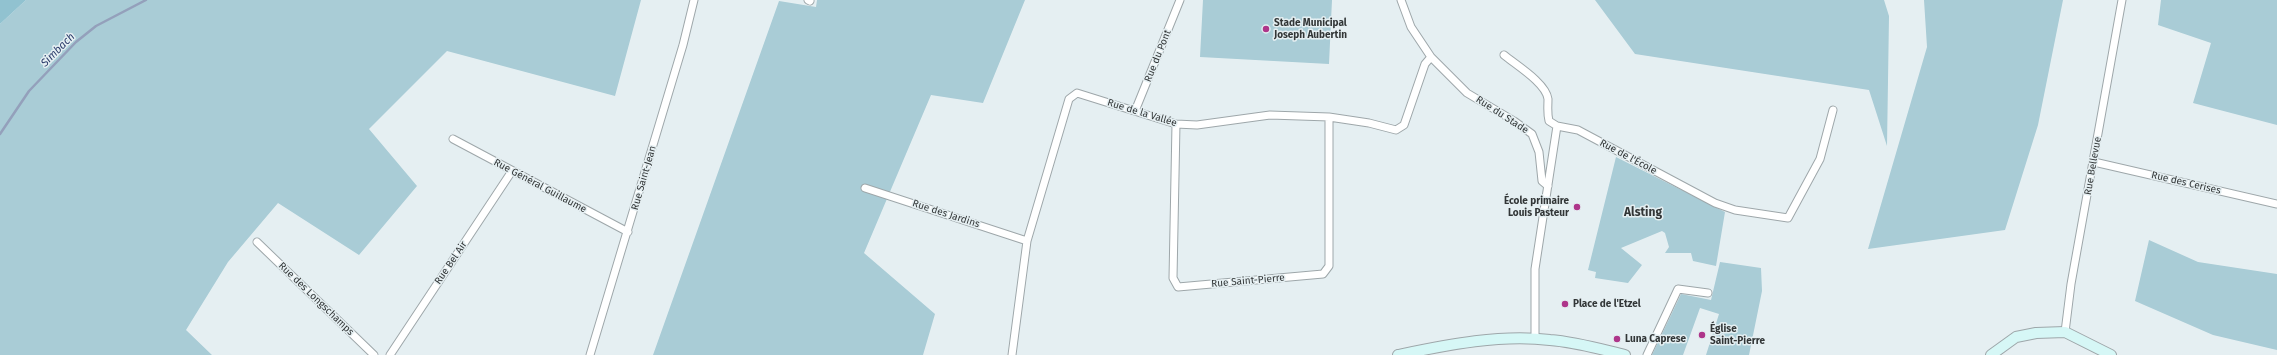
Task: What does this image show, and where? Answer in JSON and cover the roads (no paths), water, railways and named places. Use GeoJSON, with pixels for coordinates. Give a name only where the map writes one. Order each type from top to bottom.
{"type":"FeatureCollection","features":[{"type":"Feature","properties":{"kind":"main road"},"geometry":{"type":"LineString","coordinates":[[1991,355],[2016,337],[2036,333],[2065,332],[2111,355]]}},
{"type":"Feature","properties":{"kind":"main road"},"geometry":{"type":"LineString","coordinates":[[1398,355],[1444,346],[1488,340],[1535,339],[1585,345],[1625,355]]}},
{"type":"Feature","properties":{"kind":"street","name":"Rue Saint-Jean"},"geometry":{"type":"LineString","coordinates":[[590,355],[683,45],[694,0]]}},
{"type":"Feature","properties":{"kind":"street","name":"Rue du Pont"},"geometry":{"type":"LineString","coordinates":[[1135,111],[1180,0]]}},
{"type":"Feature","properties":{"kind":"street","name":"Rue du Stade"},"geometry":{"type":"LineString","coordinates":[[1402,0],[1411,27],[1431,57],[1467,93],[1514,121],[1532,134],[1539,152],[1542,181],[1548,186]]}},
{"type":"Feature","properties":{"kind":"street","name":"Rue Bellevue"},"geometry":{"type":"LineString","coordinates":[[2065,332],[2071,284],[2122,0]]}},
{"type":"Feature","properties":{"kind":"street"},"geometry":{"type":"LineString","coordinates":[[1504,55],[1544,87],[1548,98],[1546,112],[1549,121],[1557,126],[1535,269],[1535,339]]}},
{"type":"Feature","properties":{"kind":"street","name":"Rue de la Vallée"},"geometry":{"type":"LineString","coordinates":[[1012,355],[1027,241],[1069,99],[1077,93],[1176,124],[1197,126],[1270,115],[1329,117],[1368,123],[1396,130],[1404,125],[1425,64],[1431,57]]}},
{"type":"Feature","properties":{"kind":"street","name":"Rue de l'École"},"geometry":{"type":"LineString","coordinates":[[1557,126],[1578,130],[1726,208],[1788,218],[1820,159],[1834,110]]}},
{"type":"Feature","properties":{"kind":"street","name":"Rue Saint-Pierre"},"geometry":{"type":"LineString","coordinates":[[1176,124],[1173,278],[1178,287],[1323,274],[1329,266],[1329,117]]}},
{"type":"Feature","properties":{"kind":"street","name":"Rue Général Guillaume"},"geometry":{"type":"LineString","coordinates":[[453,139],[628,232]]}},
{"type":"Feature","properties":{"kind":"street","name":"Rue des Cerises"},"geometry":{"type":"LineString","coordinates":[[2094,162],[2277,204]]}},
{"type":"Feature","properties":{"kind":"street","name":"Rue Bel Air"},"geometry":{"type":"LineString","coordinates":[[390,355],[512,171]]}},
{"type":"Feature","properties":{"kind":"street","name":"Rue des Jardins"},"geometry":{"type":"LineString","coordinates":[[865,188],[1027,241]]}},
{"type":"Feature","properties":{"kind":"street","name":"Rue des Longschamps"},"geometry":{"type":"LineString","coordinates":[[257,242],[374,355]]}},
{"type":"Feature","properties":{"kind":"street"},"geometry":{"type":"LineString","coordinates":[[1647,355],[1678,289],[1708,293]]}},
{"type":"Feature","properties":{"kind":"waterway","name":"Simbach"},"geometry":{"type":"LineString","coordinates":[[0,134],[29,91],[76,42],[96,26],[146,0]]}},
{"type":"Feature","properties":{"kind":"place","name":"Stade Municipal Joseph Aubertin"},"geometry":{"type":"Point","coordinates":[1266,29]}},
{"type":"Feature","properties":{"kind":"place","name":"École primaire Louis Pasteur"},"geometry":{"type":"Point","coordinates":[1577,207]}},
{"type":"Feature","properties":{"kind":"place","name":"Place de l'Etzel"},"geometry":{"type":"Point","coordinates":[1565,304]}},
{"type":"Feature","properties":{"kind":"place","name":"Église Saint-Pierre"},"geometry":{"type":"Point","coordinates":[1702,335]}},
{"type":"Feature","properties":{"kind":"place","name":"Luna Caprese"},"geometry":{"type":"Point","coordinates":[1617,339]}},
{"type":"Feature","properties":{"kind":"district","name":"Alsting"},"geometry":{"type":"Point","coordinates":[1643,213]}}]}
